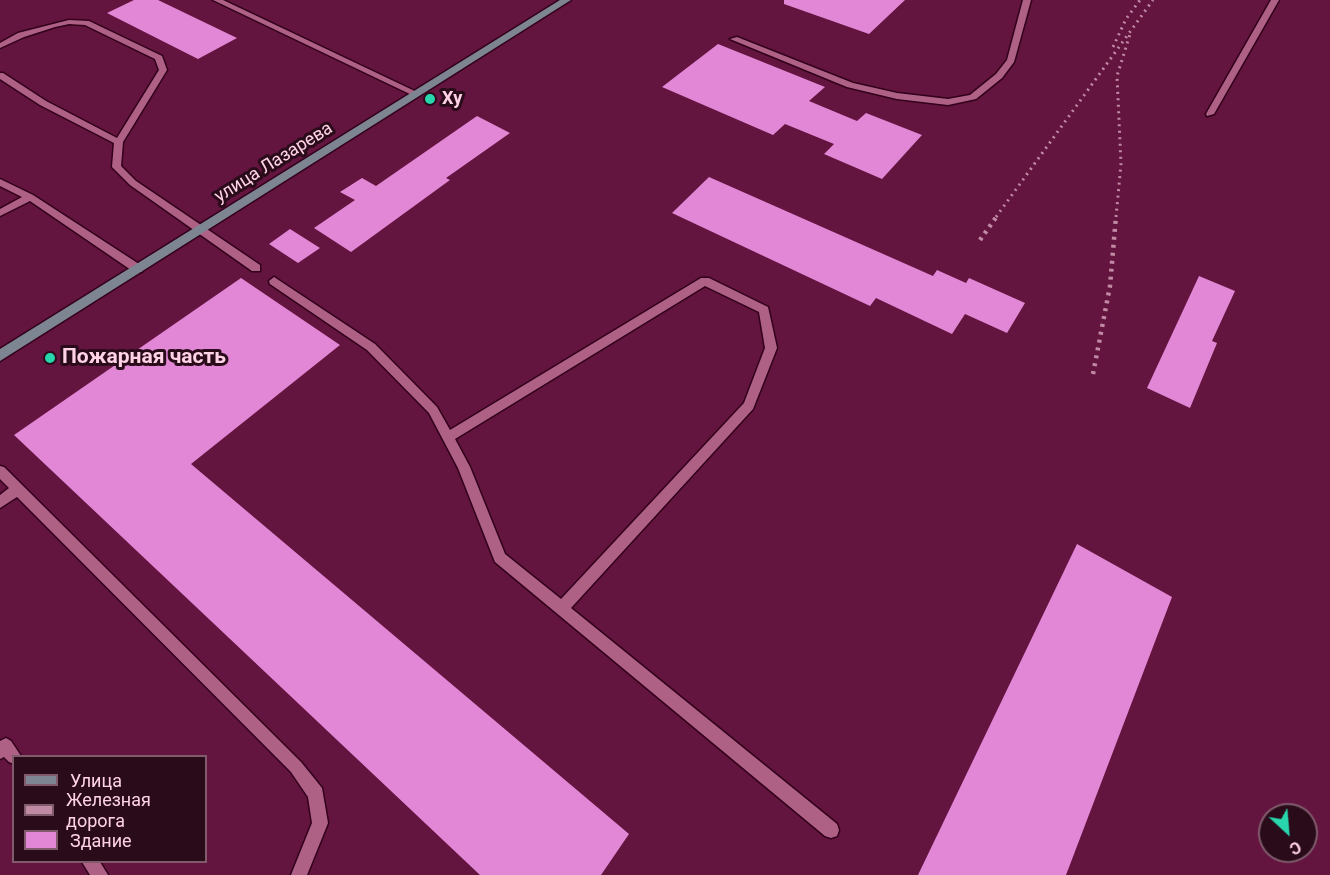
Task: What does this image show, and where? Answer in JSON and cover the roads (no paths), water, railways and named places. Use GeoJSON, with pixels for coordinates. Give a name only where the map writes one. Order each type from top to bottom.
{"type":"FeatureCollection","features":[{"type":"Feature","properties":{"kind":"main road","name":"улица Лазарева"},"geometry":{"type":"LineString","coordinates":[[0,356],[566,0]]}},
{"type":"Feature","properties":{"kind":"lane"},"geometry":{"type":"LineString","coordinates":[[217,0],[417,94]]}},
{"type":"Feature","properties":{"kind":"lane"},"geometry":{"type":"LineString","coordinates":[[734,39],[850,85],[897,96],[948,102],[973,97],[999,76],[1011,60],[1027,0]]}},
{"type":"Feature","properties":{"kind":"lane"},"geometry":{"type":"LineString","coordinates":[[1210,114],[1275,0]]}},
{"type":"Feature","properties":{"kind":"lane"},"geometry":{"type":"LineString","coordinates":[[0,46],[21,35],[69,21],[86,23],[159,58],[163,70],[119,142],[116,162],[122,173],[256,268]]}},
{"type":"Feature","properties":{"kind":"lane"},"geometry":{"type":"LineString","coordinates":[[0,75],[43,103],[119,142]]}},
{"type":"Feature","properties":{"kind":"lane"},"geometry":{"type":"LineString","coordinates":[[0,182],[30,197],[138,269]]}},
{"type":"Feature","properties":{"kind":"lane"},"geometry":{"type":"LineString","coordinates":[[0,213],[30,197]]}},
{"type":"Feature","properties":{"kind":"lane"},"geometry":{"type":"LineString","coordinates":[[274,281],[371,347],[433,410],[464,467],[500,558],[831,830]]}},
{"type":"Feature","properties":{"kind":"lane"},"geometry":{"type":"LineString","coordinates":[[448,437],[705,281],[764,310],[771,348],[749,406],[561,609]]}},
{"type":"Feature","properties":{"kind":"lane"},"geometry":{"type":"LineString","coordinates":[[0,471],[296,767],[316,794],[320,823],[299,875]]}},
{"type":"Feature","properties":{"kind":"lane"},"geometry":{"type":"LineString","coordinates":[[0,502],[18,489]]}},
{"type":"Feature","properties":{"kind":"lane"},"geometry":{"type":"LineString","coordinates":[[0,751],[6,746],[13,755]]}},
{"type":"Feature","properties":{"kind":"railway"},"geometry":{"type":"LineString","coordinates":[[1113,47],[1126,19],[1140,0]]}},
{"type":"Feature","properties":{"kind":"railway"},"geometry":{"type":"LineString","coordinates":[[996,217],[1153,0]]}},
{"type":"Feature","properties":{"kind":"railway"},"geometry":{"type":"LineString","coordinates":[[1116,217],[1121,164],[1117,76],[1131,31]]}},
{"type":"Feature","properties":{"kind":"railway"},"geometry":{"type":"LineString","coordinates":[[980,240],[997,216]]}},
{"type":"Feature","properties":{"kind":"railway"},"geometry":{"type":"LineString","coordinates":[[1093,374],[1110,286],[1116,216]]}},
{"type":"Feature","properties":{"kind":"place","name":"Xy"},"geometry":{"type":"Point","coordinates":[430,99]}},
{"type":"Feature","properties":{"kind":"place","name":"Пожарная часть"},"geometry":{"type":"Point","coordinates":[50,358]}}]}
